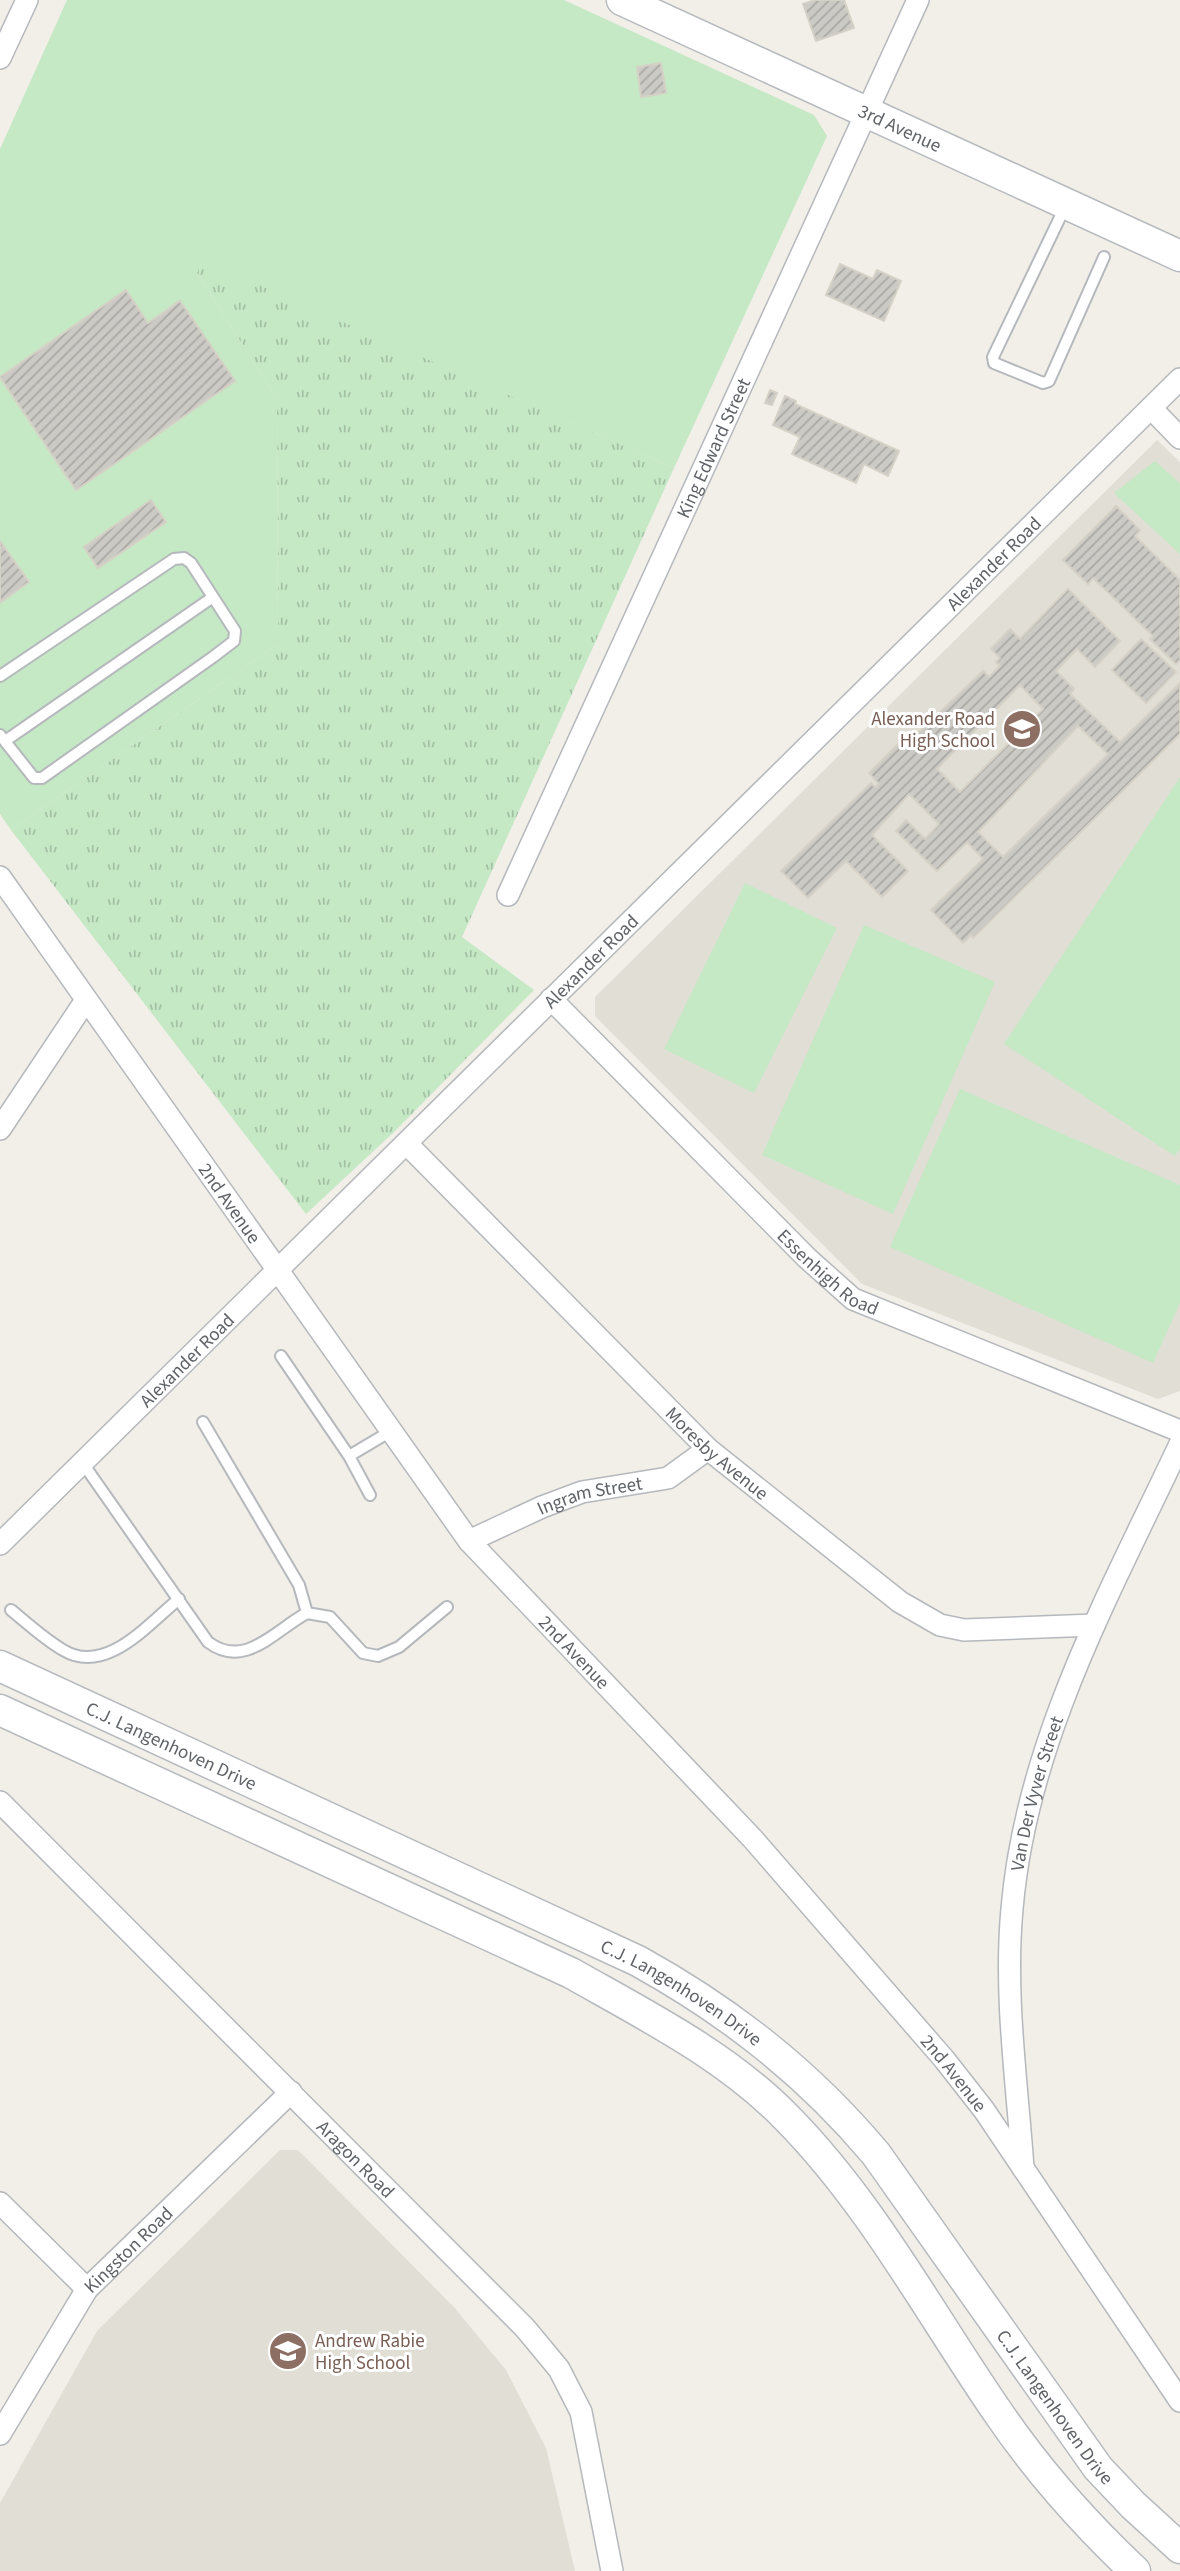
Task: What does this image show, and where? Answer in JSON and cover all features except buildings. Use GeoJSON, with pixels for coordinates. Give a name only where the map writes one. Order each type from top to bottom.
{"type":"FeatureCollection","features":[{"type":"Feature","properties":{"kind":"main road","name":"3rd Avenue"},"geometry":{"type":"LineString","coordinates":[[622,0],[1180,257]]}},
{"type":"Feature","properties":{"kind":"main road","name":"C.J. Langenhoven Drive"},"geometry":{"type":"LineString","coordinates":[[0,1666],[638,1961],[697,1994],[765,2042],[842,2113],[876,2154],[1098,2468],[1180,2548]]}},
{"type":"Feature","properties":{"kind":"main road","name":"C.J. Langenhoven Drive"},"geometry":{"type":"LineString","coordinates":[[0,1710],[571,1973],[642,2014],[740,2078],[785,2115],[816,2148],[861,2206],[997,2411],[1052,2485],[1097,2535],[1135,2571]]}},
{"type":"Feature","properties":{"kind":"street"},"geometry":{"type":"LineString","coordinates":[[0,58],[27,0]]}},
{"type":"Feature","properties":{"kind":"street","name":"King Edward Street"},"geometry":{"type":"LineString","coordinates":[[508,895],[918,0]]}},
{"type":"Feature","properties":{"kind":"street","name":"Alexander Road"},"geometry":{"type":"LineString","coordinates":[[0,1544],[1180,379]]}},
{"type":"Feature","properties":{"kind":"street"},"geometry":{"type":"LineString","coordinates":[[1151,408],[1180,438]]}},
{"type":"Feature","properties":{"kind":"street","name":"2nd Avenue"},"geometry":{"type":"LineString","coordinates":[[0,877],[469,1541],[752,1838],[944,2059],[1023,2169],[1180,2401]]}},
{"type":"Feature","properties":{"kind":"street","name":"Essenhigh Road"},"geometry":{"type":"LineString","coordinates":[[551,999],[807,1258],[853,1299],[1180,1432]]}},
{"type":"Feature","properties":{"kind":"street"},"geometry":{"type":"LineString","coordinates":[[0,1129],[86,1000]]}},
{"type":"Feature","properties":{"kind":"street","name":"Moresby Avenue"},"geometry":{"type":"LineString","coordinates":[[407,1144],[708,1449],[900,1602],[940,1625],[984,1631],[1094,1625]]}},
{"type":"Feature","properties":{"kind":"street","name":"Van Der Vyver Street"},"geometry":{"type":"LineString","coordinates":[[1023,2169],[1009,1986],[1012,1908],[1031,1801],[1064,1693],[1180,1444]]}},
{"type":"Feature","properties":{"kind":"street","name":"Ingram Street"},"geometry":{"type":"LineString","coordinates":[[469,1541],[542,1507],[582,1492],[668,1478],[708,1449]]}},
{"type":"Feature","properties":{"kind":"street","name":"Aragon Road"},"geometry":{"type":"LineString","coordinates":[[0,1802],[525,2328],[559,2369],[581,2412],[612,2571]]}},
{"type":"Feature","properties":{"kind":"street","name":"Kingston Road"},"geometry":{"type":"LineString","coordinates":[[0,2434],[87,2289],[291,2092]]}},
{"type":"Feature","properties":{"kind":"street"},"geometry":{"type":"LineString","coordinates":[[0,2203],[87,2289]]}},
{"type":"Feature","properties":{"kind":"lane"},"geometry":{"type":"LineString","coordinates":[[1066,204],[993,357],[995,363],[1043,383],[1049,381],[1104,257]]}},
{"type":"Feature","properties":{"kind":"lane"},"geometry":{"type":"LineString","coordinates":[[0,676],[174,559],[184,558],[191,564],[213,597],[235,631],[234,641],[42,778],[34,778],[3,738],[213,597]]}},
{"type":"Feature","properties":{"kind":"lane"},"geometry":{"type":"LineString","coordinates":[[281,1356],[349,1456],[370,1495]]}},
{"type":"Feature","properties":{"kind":"lane"},"geometry":{"type":"LineString","coordinates":[[203,1422],[299,1585],[307,1614]]}},
{"type":"Feature","properties":{"kind":"lane"},"geometry":{"type":"LineString","coordinates":[[349,1456],[391,1431]]}},
{"type":"Feature","properties":{"kind":"lane"},"geometry":{"type":"LineString","coordinates":[[82,1462],[208,1642],[221,1652],[235,1653],[256,1647],[307,1614],[330,1617],[363,1653],[378,1656],[399,1647],[447,1607]]}},
{"type":"Feature","properties":{"kind":"lane"},"geometry":{"type":"LineString","coordinates":[[10,1610],[64,1651],[86,1657],[107,1655],[179,1599]]}},
{"type":"Feature","properties":{"kind":"shaded area","name":"Alexander Road High School"},"geometry":{"type":"Polygon","coordinates":[[[1157,440],[1180,462],[1180,1391],[1158,1399],[862,1284],[595,1016],[595,997],[1157,440]]]}},
{"type":"Feature","properties":{"kind":"shaded area","name":"Andrew Rabie High School"},"geometry":{"type":"Polygon","coordinates":[[[280,2150],[298,2150],[453,2306],[506,2370],[546,2448],[575,2571],[0,2571],[0,2503],[97,2331],[280,2150]]]}},
{"type":"Feature","properties":{"kind":"green space"},"geometry":{"type":"Polygon","coordinates":[[[67,0],[564,0],[814,115],[827,136],[674,468],[202,260],[197,273],[277,399],[278,644],[11,830],[0,814],[0,149],[67,0]]]}},
{"type":"Feature","properties":{"kind":"green space"},"geometry":{"type":"Polygon","coordinates":[[[202,259],[674,468],[462,937],[534,990],[394,1132],[306,1214],[11,830],[278,644],[277,399],[197,273],[202,259]]]}},
{"type":"Feature","properties":{"kind":"green space"},"geometry":{"type":"Polygon","coordinates":[[[1155,461],[1180,483],[1180,554],[1114,493],[1155,461]]]}},
{"type":"Feature","properties":{"kind":"green space"},"geometry":{"type":"Polygon","coordinates":[[[1180,777],[1180,1149],[1175,1156],[1004,1044],[1180,777]]]}},
{"type":"Feature","properties":{"kind":"green space"},"geometry":{"type":"Polygon","coordinates":[[[745,883],[837,928],[754,1093],[664,1049],[745,883]]]}},
{"type":"Feature","properties":{"kind":"green space"},"geometry":{"type":"Polygon","coordinates":[[[864,925],[995,982],[893,1214],[762,1155],[864,925]]]}},
{"type":"Feature","properties":{"kind":"green space"},"geometry":{"type":"Polygon","coordinates":[[[960,1089],[1180,1185],[1180,1303],[1153,1363],[890,1247],[960,1089]]]}},
{"type":"Feature","properties":{"kind":"place","name":"Alexander Road High School"},"geometry":{"type":"Point","coordinates":[1022,729]}},
{"type":"Feature","properties":{"kind":"place","name":"Andrew Rabie High School"},"geometry":{"type":"Point","coordinates":[288,2351]}}]}
